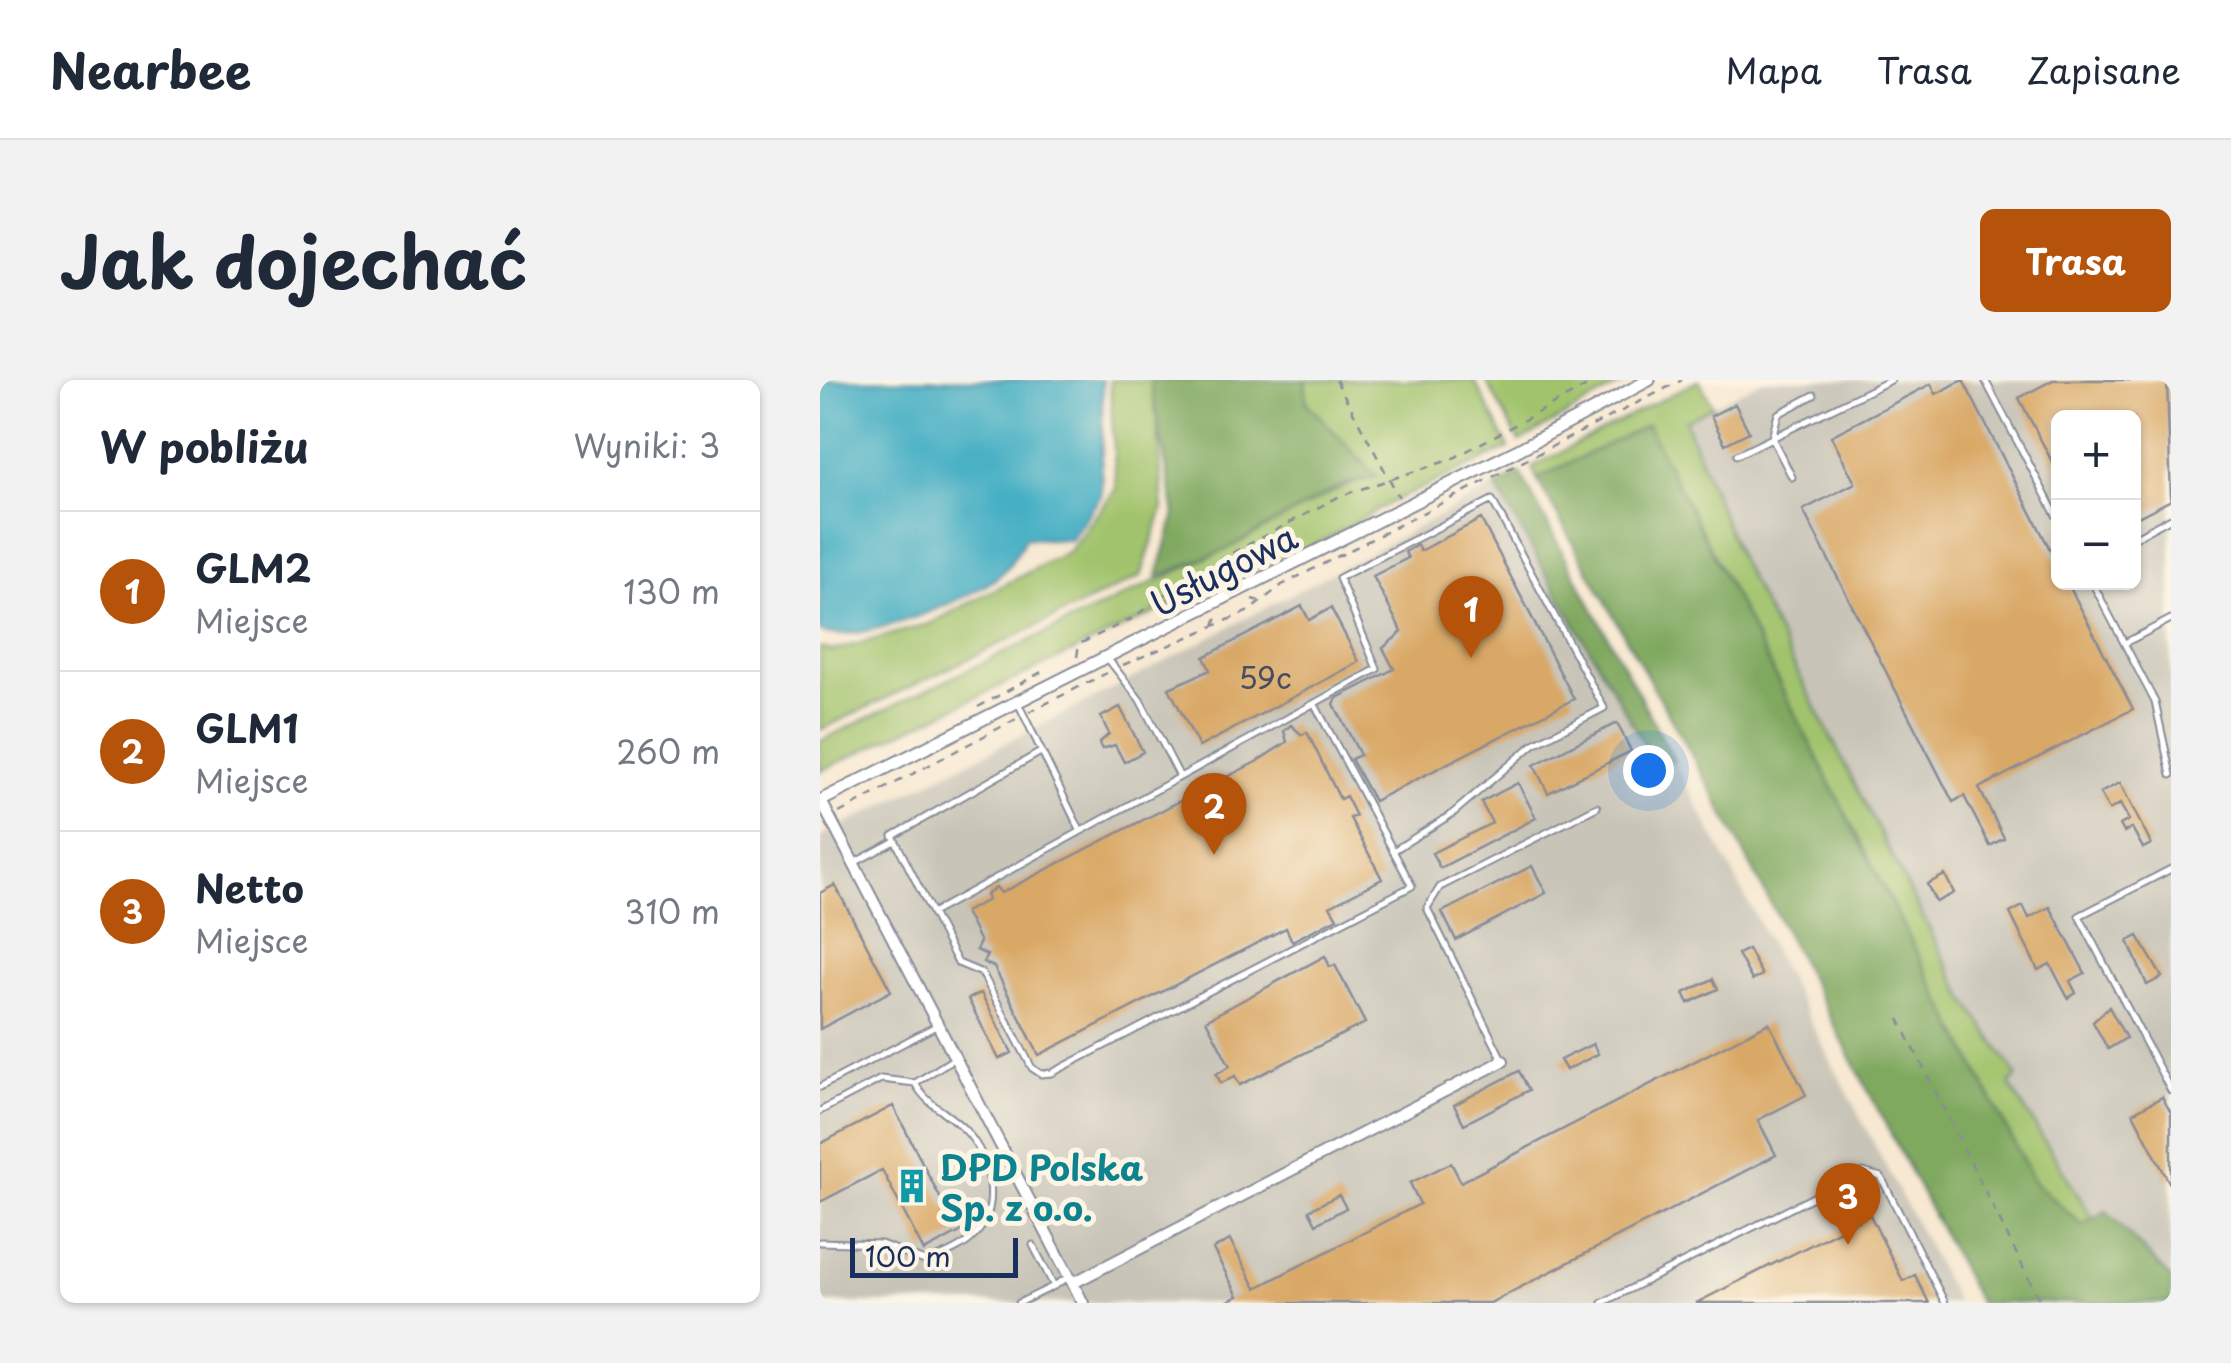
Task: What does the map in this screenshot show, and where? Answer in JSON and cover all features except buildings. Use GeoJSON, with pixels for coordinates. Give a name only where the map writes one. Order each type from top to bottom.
{"type":"FeatureCollection","features":[{"type":"Feature","properties":{"kind":"street","name":"Usługowa"},"geometry":{"type":"LineString","coordinates":[[821,801],[1021,709],[1073,675],[1111,664],[1649,380]]}},
{"type":"Feature","properties":{"kind":"street"},"geometry":{"type":"LineString","coordinates":[[821,801],[1083,1303]]}},
{"type":"Feature","properties":{"kind":"street"},"geometry":{"type":"LineString","coordinates":[[1071,1280],[1502,1061]]}},
{"type":"Feature","properties":{"kind":"lane"},"geometry":{"type":"LineString","coordinates":[[1737,455],[1892,380]]}},
{"type":"Feature","properties":{"kind":"lane"},"geometry":{"type":"LineString","coordinates":[[1985,380],[2051,506]]}},
{"type":"Feature","properties":{"kind":"lane"},"geometry":{"type":"LineString","coordinates":[[1792,478],[1772,438],[1778,414],[1814,395]]}},
{"type":"Feature","properties":{"kind":"lane"},"geometry":{"type":"LineString","coordinates":[[932,913],[1377,669],[1338,578],[1492,500],[1604,708],[1534,744],[1452,814],[1393,851]]}},
{"type":"Feature","properties":{"kind":"lane"},"geometry":{"type":"LineString","coordinates":[[2141,534],[2171,518]]}},
{"type":"Feature","properties":{"kind":"lane"},"geometry":{"type":"LineString","coordinates":[[2096,590],[2155,702],[2171,775]]}},
{"type":"Feature","properties":{"kind":"lane"},"geometry":{"type":"LineString","coordinates":[[2124,644],[2171,620]]}},
{"type":"Feature","properties":{"kind":"lane"},"geometry":{"type":"LineString","coordinates":[[1111,664],[1140,700],[1179,775]]}},
{"type":"Feature","properties":{"kind":"lane"},"geometry":{"type":"LineString","coordinates":[[1039,753],[893,836],[958,963],[982,973],[1032,1068],[1041,1074],[1052,1073],[1412,886],[1315,705]]}},
{"type":"Feature","properties":{"kind":"lane"},"geometry":{"type":"LineString","coordinates":[[1021,709],[1039,753],[1080,830]]}},
{"type":"Feature","properties":{"kind":"lane"},"geometry":{"type":"LineString","coordinates":[[1502,1061],[1427,908],[1440,887],[1597,807]]}},
{"type":"Feature","properties":{"kind":"lane"},"geometry":{"type":"LineString","coordinates":[[854,863],[895,841]]}},
{"type":"Feature","properties":{"kind":"lane"},"geometry":{"type":"LineString","coordinates":[[2171,870],[2080,916],[2171,1091]]}},
{"type":"Feature","properties":{"kind":"lane"},"geometry":{"type":"LineString","coordinates":[[820,1087],[938,1025]]}},
{"type":"Feature","properties":{"kind":"lane"},"geometry":{"type":"LineString","coordinates":[[820,1111],[881,1080],[915,1083],[956,1058]]}},
{"type":"Feature","properties":{"kind":"lane"},"geometry":{"type":"LineString","coordinates":[[820,1242],[881,1244],[927,1262],[974,1237],[980,1228],[992,1182],[989,1170],[969,1134],[929,1104],[915,1083]]}},
{"type":"Feature","properties":{"kind":"lane"},"geometry":{"type":"LineString","coordinates":[[1602,1303],[1863,1172],[1881,1177],[1945,1303]]}},
{"type":"Feature","properties":{"kind":"lane"},"geometry":{"type":"LineString","coordinates":[[1033,1245],[1054,1286]]}},
{"type":"Feature","properties":{"kind":"lane"},"geometry":{"type":"LineString","coordinates":[[1020,1303],[1071,1280]]}},
{"type":"Feature","properties":{"kind":"path"},"geometry":{"type":"LineString","coordinates":[[1336,380],[1404,508]]}},
{"type":"Feature","properties":{"kind":"path"},"geometry":{"type":"LineString","coordinates":[[1073,675],[1079,644],[1131,619],[1200,570],[1340,496],[1452,459],[1598,380]]}},
{"type":"Feature","properties":{"kind":"path"},"geometry":{"type":"LineString","coordinates":[[830,818],[1021,709],[1111,664],[1214,628],[1282,585],[1682,380]]}},
{"type":"Feature","properties":{"kind":"path"},"geometry":{"type":"LineString","coordinates":[[1252,599],[1260,602]]}},
{"type":"Feature","properties":{"kind":"path"},"geometry":{"type":"LineString","coordinates":[[1214,628],[1216,617]]}},
{"type":"Feature","properties":{"kind":"path"},"geometry":{"type":"LineString","coordinates":[[978,707],[1045,670]]}},
{"type":"Feature","properties":{"kind":"path"},"geometry":{"type":"LineString","coordinates":[[1898,1020],[2041,1303]]}},
{"type":"Feature","properties":{"kind":"shaded area"},"geometry":{"type":"Polygon","coordinates":[[[1763,380],[2171,380],[2171,1279],[2107,1211],[2093,1219],[2009,1083],[2016,1076],[1964,997],[1740,560],[1685,420],[1763,380]]]}},
{"type":"Feature","properties":{"kind":"shaded area"},"geometry":{"type":"Polygon","coordinates":[[[1496,486],[1658,769],[1674,760],[1957,1303],[820,1303],[820,837],[1101,695],[1496,486]]]}},
{"type":"Feature","properties":{"kind":"green space"},"geometry":{"type":"Polygon","coordinates":[[[1110,380],[1155,380],[1163,508],[1141,576],[820,730],[820,647],[832,651],[929,624],[1069,551],[1116,489],[1110,380]]]}},
{"type":"Feature","properties":{"kind":"green space"},"geometry":{"type":"Polygon","coordinates":[[[1150,380],[1305,380],[1307,403],[1376,476],[1343,485],[1227,549],[1157,577],[1175,514],[1150,380]]]}},
{"type":"Feature","properties":{"kind":"green space"},"geometry":{"type":"Polygon","coordinates":[[[1305,380],[1474,380],[1509,448],[1392,502],[1298,555],[1212,586],[820,771],[820,741],[1244,540],[1317,500],[1375,476],[1307,403],[1305,380]]]}},
{"type":"Feature","properties":{"kind":"green space"},"geometry":{"type":"Polygon","coordinates":[[[1486,380],[1548,380],[1551,385],[1562,380],[1628,380],[1519,442],[1486,380]]]}},
{"type":"Feature","properties":{"kind":"green space"},"geometry":{"type":"Polygon","coordinates":[[[1699,380],[1713,406],[1685,421],[1740,560],[1964,997],[2017,1076],[2009,1084],[2093,1219],[2082,1225],[2034,1182],[1647,425],[1537,479],[1532,467],[1699,380]]]}},
{"type":"Feature","properties":{"kind":"green space"},"geometry":{"type":"Polygon","coordinates":[[[1647,425],[2034,1182],[2082,1225],[2106,1211],[2171,1279],[2171,1303],[1979,1303],[1715,797],[1537,479],[1647,425]]]}},
{"type":"Feature","properties":{"kind":"green space"},"geometry":{"type":"Polygon","coordinates":[[[1520,473],[1674,760],[1659,770],[1496,486],[1520,473]]]}},
{"type":"Feature","properties":{"kind":"water"},"geometry":{"type":"Polygon","coordinates":[[[820,380],[1103,380],[1101,496],[1070,540],[1025,538],[1000,575],[965,597],[884,627],[858,633],[820,631],[820,380]]]}},
{"type":"Feature","properties":{"kind":"place","name":"GLM2"},"geometry":{"type":"Point","coordinates":[1471,658]}},
{"type":"Feature","properties":{"kind":"place","name":"GLM1"},"geometry":{"type":"Point","coordinates":[1214,855]}},
{"type":"Feature","properties":{"kind":"place","name":"DPD Polska Sp. z o.o."},"geometry":{"type":"Point","coordinates":[912,1186]}},
{"type":"Feature","properties":{"kind":"place","name":"Netto"},"geometry":{"type":"Point","coordinates":[1848,1245]}}]}
